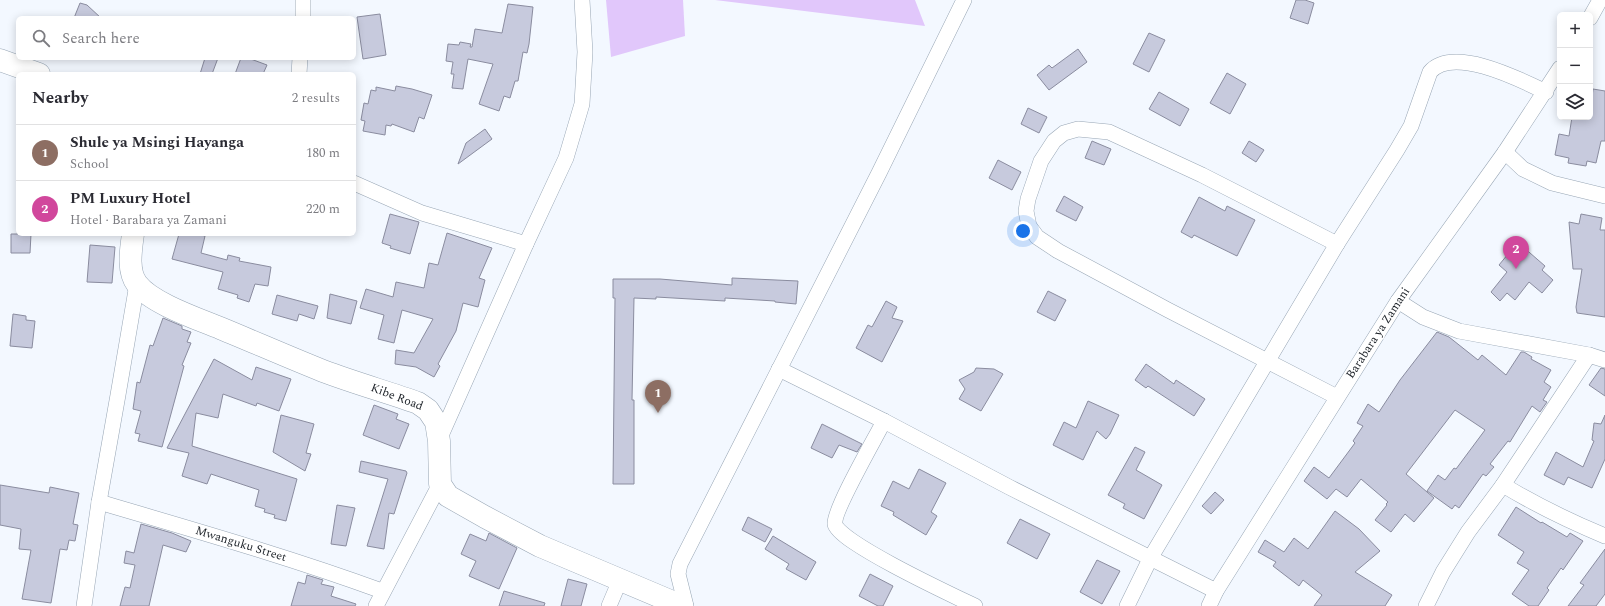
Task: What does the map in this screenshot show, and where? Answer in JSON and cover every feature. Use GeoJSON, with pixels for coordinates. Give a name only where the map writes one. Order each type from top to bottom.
{"type":"FeatureCollection","features":[{"type":"Feature","properties":{"kind":"street"},"geometry":{"type":"LineString","coordinates":[[303,0],[303,16]]}},
{"type":"Feature","properties":{"kind":"street"},"geometry":{"type":"LineString","coordinates":[[439,441],[526,244],[566,158],[582,104],[585,52],[582,0]]}},
{"type":"Feature","properties":{"kind":"street"},"geometry":{"type":"LineString","coordinates":[[686,606],[678,574],[679,568],[879,173],[964,0]]}},
{"type":"Feature","properties":{"kind":"street"},"geometry":{"type":"LineString","coordinates":[[1596,17],[1600,0]]}},
{"type":"Feature","properties":{"kind":"street"},"geometry":{"type":"LineString","coordinates":[[0,60],[33,72]]}},
{"type":"Feature","properties":{"kind":"street"},"geometry":{"type":"LineString","coordinates":[[299,72],[300,60]]}},
{"type":"Feature","properties":{"kind":"street"},"geometry":{"type":"LineString","coordinates":[[1127,606],[1151,558],[1337,244],[1411,126],[1430,72],[1435,67],[1444,63],[1461,62],[1485,66],[1507,74],[1546,92]]}},
{"type":"Feature","properties":{"kind":"street","name":"Barabara ya Zamani"},"geometry":{"type":"LineString","coordinates":[[1208,606],[1398,301],[1506,152],[1557,73]]}},
{"type":"Feature","properties":{"kind":"street"},"geometry":{"type":"LineString","coordinates":[[1337,244],[1202,174],[1109,132],[1078,129],[1064,133],[1054,141],[1041,161],[1028,199],[1026,211],[1029,226],[1037,237],[1058,251],[1267,362],[1337,397]]}},
{"type":"Feature","properties":{"kind":"street"},"geometry":{"type":"LineString","coordinates":[[1506,152],[1524,169],[1552,184],[1605,196]]}},
{"type":"Feature","properties":{"kind":"street"},"geometry":{"type":"LineString","coordinates":[[356,184],[422,213],[526,244]]}},
{"type":"Feature","properties":{"kind":"street"},"geometry":{"type":"LineString","coordinates":[[84,606],[99,502],[136,284],[131,268],[130,251],[133,236]]}},
{"type":"Feature","properties":{"kind":"street","name":"Kibe Road"},"geometry":{"type":"LineString","coordinates":[[136,284],[150,296],[172,308],[325,371],[418,403],[428,410],[436,422],[439,441],[440,484]]}},
{"type":"Feature","properties":{"kind":"street"},"geometry":{"type":"LineString","coordinates":[[1398,301],[1423,317],[1459,331],[1589,355],[1605,360]]}},
{"type":"Feature","properties":{"kind":"street"},"geometry":{"type":"LineString","coordinates":[[1426,606],[1443,572],[1468,532],[1503,485],[1589,355]]}},
{"type":"Feature","properties":{"kind":"street"},"geometry":{"type":"LineString","coordinates":[[779,369],[1216,591]]}},
{"type":"Feature","properties":{"kind":"street"},"geometry":{"type":"LineString","coordinates":[[884,421],[857,471],[838,511],[835,524],[836,529],[842,535],[872,554],[975,606]]}},
{"type":"Feature","properties":{"kind":"street"},"geometry":{"type":"LineString","coordinates":[[376,606],[382,591],[440,484],[448,496],[540,546],[682,606]]}},
{"type":"Feature","properties":{"kind":"street"},"geometry":{"type":"LineString","coordinates":[[1503,485],[1530,502],[1570,522],[1605,536]]}},
{"type":"Feature","properties":{"kind":"street","name":"Mwanguku Street"},"geometry":{"type":"LineString","coordinates":[[99,502],[316,567],[382,591]]}},
{"type":"Feature","properties":{"kind":"street"},"geometry":{"type":"LineString","coordinates":[[609,606],[620,580]]}},
{"type":"Feature","properties":{"kind":"shaded area"},"geometry":{"type":"Polygon","coordinates":[[[606,0],[683,0],[685,36],[611,57],[606,0]]]}},
{"type":"Feature","properties":{"kind":"shaded area"},"geometry":{"type":"Polygon","coordinates":[[[715,0],[915,0],[925,26],[715,0]]]}},
{"type":"Feature","properties":{"kind":"building"},"geometry":{"type":"Polygon","coordinates":[[[1296,0],[1305,0],[1314,3],[1308,24],[1290,18],[1296,0]]]}},
{"type":"Feature","properties":{"kind":"building"},"geometry":{"type":"Polygon","coordinates":[[[80,3],[87,5],[99,16],[75,16],[80,3]]]}},
{"type":"Feature","properties":{"kind":"building"},"geometry":{"type":"Polygon","coordinates":[[[508,4],[533,7],[529,44],[527,53],[523,52],[518,81],[515,81],[510,98],[504,96],[499,111],[479,104],[493,64],[468,59],[463,89],[452,88],[454,74],[451,74],[453,62],[446,61],[448,44],[459,45],[460,42],[471,44],[470,47],[472,47],[475,29],[502,33],[508,4]]]}},
{"type":"Feature","properties":{"kind":"building"},"geometry":{"type":"Polygon","coordinates":[[[380,14],[386,55],[363,59],[357,17],[380,14]]]}},
{"type":"Feature","properties":{"kind":"building"},"geometry":{"type":"Polygon","coordinates":[[[1149,33],[1165,40],[1149,72],[1133,64],[1149,33]]]}},
{"type":"Feature","properties":{"kind":"building"},"geometry":{"type":"Polygon","coordinates":[[[1078,49],[1087,62],[1049,90],[1037,75],[1049,65],[1052,68],[1078,49]]]}},
{"type":"Feature","properties":{"kind":"building"},"geometry":{"type":"Polygon","coordinates":[[[204,60],[217,60],[213,72],[201,72],[204,60]]]}},
{"type":"Feature","properties":{"kind":"building"},"geometry":{"type":"Polygon","coordinates":[[[240,60],[253,60],[267,65],[264,72],[236,72],[240,60]]]}},
{"type":"Feature","properties":{"kind":"building"},"geometry":{"type":"Polygon","coordinates":[[[1227,73],[1246,84],[1230,114],[1210,103],[1227,73]]]}},
{"type":"Feature","properties":{"kind":"building"},"geometry":{"type":"Polygon","coordinates":[[[396,86],[432,95],[424,119],[419,117],[414,132],[392,124],[391,126],[386,125],[385,135],[363,131],[365,121],[361,120],[364,103],[368,104],[371,90],[376,91],[376,87],[395,91],[396,86]]]}},
{"type":"Feature","properties":{"kind":"building"},"geometry":{"type":"Polygon","coordinates":[[[1593,89],[1605,91],[1605,141],[1601,141],[1596,163],[1587,161],[1586,166],[1568,163],[1569,158],[1555,155],[1559,134],[1569,136],[1572,120],[1593,120],[1593,89]]]}},
{"type":"Feature","properties":{"kind":"building"},"geometry":{"type":"Polygon","coordinates":[[[1159,92],[1189,109],[1180,126],[1149,109],[1159,92]]]}},
{"type":"Feature","properties":{"kind":"building"},"geometry":{"type":"Polygon","coordinates":[[[1028,108],[1047,117],[1039,133],[1021,124],[1028,108]]]}},
{"type":"Feature","properties":{"kind":"building"},"geometry":{"type":"Polygon","coordinates":[[[485,129],[492,139],[458,164],[466,143],[485,129]]]}},
{"type":"Feature","properties":{"kind":"building"},"geometry":{"type":"Polygon","coordinates":[[[1092,141],[1111,149],[1104,165],[1085,158],[1092,141]]]}},
{"type":"Feature","properties":{"kind":"building"},"geometry":{"type":"Polygon","coordinates":[[[1249,141],[1264,150],[1256,162],[1242,153],[1249,141]]]}},
{"type":"Feature","properties":{"kind":"building"},"geometry":{"type":"Polygon","coordinates":[[[998,160],[1021,172],[1012,190],[989,178],[998,160]]]}},
{"type":"Feature","properties":{"kind":"building"},"geometry":{"type":"Polygon","coordinates":[[[1064,196],[1083,207],[1076,221],[1056,211],[1064,196]]]}},
{"type":"Feature","properties":{"kind":"building"},"geometry":{"type":"Polygon","coordinates":[[[1199,197],[1225,211],[1227,206],[1255,220],[1237,256],[1194,235],[1192,238],[1181,232],[1199,197]]]}},
{"type":"Feature","properties":{"kind":"building"},"geometry":{"type":"Polygon","coordinates":[[[390,214],[419,222],[410,254],[390,248],[391,246],[382,243],[390,214]]]}},
{"type":"Feature","properties":{"kind":"building"},"geometry":{"type":"Polygon","coordinates":[[[1581,214],[1602,218],[1600,230],[1605,230],[1605,317],[1577,313],[1576,307],[1582,269],[1573,269],[1569,222],[1579,224],[1581,214]]]}},
{"type":"Feature","properties":{"kind":"building"},"geometry":{"type":"Polygon","coordinates":[[[447,233],[492,248],[479,278],[485,280],[478,307],[463,303],[456,331],[438,364],[440,366],[434,377],[416,367],[395,364],[396,350],[414,353],[433,319],[402,310],[394,343],[378,339],[384,315],[360,308],[366,289],[393,297],[396,282],[424,288],[429,263],[438,265],[447,233]]]}},
{"type":"Feature","properties":{"kind":"building"},"geometry":{"type":"Polygon","coordinates":[[[11,234],[16,234],[16,236],[31,236],[30,253],[11,253],[11,234]]]}},
{"type":"Feature","properties":{"kind":"building"},"geometry":{"type":"Polygon","coordinates":[[[178,236],[205,236],[201,253],[227,260],[228,255],[240,258],[239,261],[271,267],[268,286],[255,284],[249,302],[237,298],[238,295],[218,289],[223,272],[172,259],[178,236]]]}},
{"type":"Feature","properties":{"kind":"building"},"geometry":{"type":"Polygon","coordinates":[[[90,245],[115,247],[112,283],[87,282],[90,245]]]}},
{"type":"Feature","properties":{"kind":"building"},"geometry":{"type":"Polygon","coordinates":[[[1522,246],[1545,266],[1542,270],[1553,280],[1542,293],[1529,282],[1515,300],[1507,293],[1500,301],[1491,292],[1507,272],[1499,265],[1508,254],[1512,258],[1522,246]]]}},
{"type":"Feature","properties":{"kind":"building"},"geometry":{"type":"Polygon","coordinates":[[[732,278],[798,281],[796,304],[775,301],[725,298],[725,301],[656,297],[656,299],[634,298],[632,400],[634,400],[634,484],[613,484],[615,298],[613,298],[613,279],[660,279],[732,285],[732,278]]]}},
{"type":"Feature","properties":{"kind":"building"},"geometry":{"type":"Polygon","coordinates":[[[1048,291],[1066,300],[1055,321],[1037,312],[1048,291]]]}},
{"type":"Feature","properties":{"kind":"building"},"geometry":{"type":"Polygon","coordinates":[[[330,294],[357,301],[351,324],[327,318],[330,294]]]}},
{"type":"Feature","properties":{"kind":"building"},"geometry":{"type":"Polygon","coordinates":[[[277,295],[318,306],[314,319],[299,314],[297,321],[272,314],[277,295]]]}},
{"type":"Feature","properties":{"kind":"building"},"geometry":{"type":"Polygon","coordinates":[[[886,301],[897,307],[892,318],[903,321],[882,362],[856,348],[868,325],[872,327],[886,301]]]}},
{"type":"Feature","properties":{"kind":"building"},"geometry":{"type":"Polygon","coordinates":[[[13,314],[26,316],[26,320],[35,321],[32,348],[10,346],[13,314]]]}},
{"type":"Feature","properties":{"kind":"building"},"geometry":{"type":"Polygon","coordinates":[[[163,318],[182,326],[182,329],[191,332],[187,342],[191,343],[182,365],[184,366],[162,447],[138,441],[140,434],[135,433],[141,411],[133,409],[137,382],[140,383],[150,345],[153,346],[163,318]]]}},
{"type":"Feature","properties":{"kind":"building"},"geometry":{"type":"Polygon","coordinates":[[[1437,332],[1449,337],[1478,360],[1482,355],[1506,375],[1521,352],[1524,352],[1532,357],[1531,359],[1551,370],[1544,382],[1551,387],[1543,400],[1547,402],[1540,412],[1532,406],[1510,442],[1508,441],[1490,464],[1494,467],[1486,476],[1483,474],[1459,508],[1455,505],[1452,509],[1427,491],[1438,475],[1445,480],[1454,468],[1456,469],[1485,430],[1455,410],[1406,474],[1434,498],[1414,522],[1405,514],[1391,532],[1375,520],[1388,502],[1361,479],[1347,497],[1336,489],[1327,499],[1304,481],[1314,467],[1329,478],[1355,443],[1353,441],[1363,426],[1357,423],[1368,404],[1379,412],[1400,380],[1437,332]]]}},
{"type":"Feature","properties":{"kind":"building"},"geometry":{"type":"Polygon","coordinates":[[[214,359],[252,380],[256,367],[291,379],[279,411],[257,403],[256,406],[223,394],[218,418],[196,413],[192,446],[297,479],[286,521],[274,518],[275,515],[264,512],[265,509],[255,506],[259,490],[211,474],[207,484],[182,476],[189,453],[167,448],[214,359]]]}},
{"type":"Feature","properties":{"kind":"building"},"geometry":{"type":"Polygon","coordinates":[[[1146,364],[1174,384],[1176,380],[1205,399],[1194,416],[1148,386],[1146,388],[1135,380],[1146,364]]]}},
{"type":"Feature","properties":{"kind":"building"},"geometry":{"type":"Polygon","coordinates":[[[976,368],[994,369],[1003,374],[981,411],[959,399],[965,389],[959,380],[974,372],[976,368]]]}},
{"type":"Feature","properties":{"kind":"building"},"geometry":{"type":"Polygon","coordinates":[[[1601,368],[1605,369],[1605,396],[1589,385],[1601,368]]]}},
{"type":"Feature","properties":{"kind":"building"},"geometry":{"type":"Polygon","coordinates":[[[1088,401],[1119,415],[1106,439],[1097,431],[1083,460],[1053,445],[1064,422],[1076,428],[1088,401]]]}},
{"type":"Feature","properties":{"kind":"building"},"geometry":{"type":"Polygon","coordinates":[[[374,405],[398,414],[396,419],[409,424],[399,449],[363,435],[374,405]]]}},
{"type":"Feature","properties":{"kind":"building"},"geometry":{"type":"Polygon","coordinates":[[[281,415],[314,424],[306,453],[311,454],[305,471],[273,452],[281,415]]]}},
{"type":"Feature","properties":{"kind":"building"},"geometry":{"type":"Polygon","coordinates":[[[1605,415],[1605,459],[1592,488],[1568,477],[1564,485],[1544,475],[1556,452],[1583,467],[1594,441],[1592,440],[1594,423],[1601,424],[1605,415]]]}},
{"type":"Feature","properties":{"kind":"building"},"geometry":{"type":"Polygon","coordinates":[[[822,424],[862,444],[857,452],[839,445],[832,458],[811,448],[822,424]]]}},
{"type":"Feature","properties":{"kind":"building"},"geometry":{"type":"Polygon","coordinates":[[[1135,447],[1145,452],[1136,470],[1162,485],[1144,519],[1123,508],[1125,504],[1108,495],[1135,447]]]}},
{"type":"Feature","properties":{"kind":"building"},"geometry":{"type":"Polygon","coordinates":[[[361,461],[406,471],[407,473],[394,514],[389,513],[384,549],[367,546],[388,479],[359,472],[361,461]]]}},
{"type":"Feature","properties":{"kind":"building"},"geometry":{"type":"Polygon","coordinates":[[[919,469],[946,483],[931,512],[937,516],[926,535],[893,515],[894,512],[881,506],[893,481],[909,489],[919,469]]]}},
{"type":"Feature","properties":{"kind":"building"},"geometry":{"type":"Polygon","coordinates":[[[0,485],[49,493],[50,487],[79,493],[73,524],[78,525],[75,541],[69,540],[67,550],[60,549],[51,603],[22,599],[31,550],[19,549],[21,529],[0,525],[0,485]]]}},
{"type":"Feature","properties":{"kind":"building"},"geometry":{"type":"Polygon","coordinates":[[[1215,492],[1224,500],[1211,514],[1202,506],[1215,492]]]}},
{"type":"Feature","properties":{"kind":"building"},"geometry":{"type":"Polygon","coordinates":[[[337,505],[355,508],[346,546],[331,544],[337,505]]]}},
{"type":"Feature","properties":{"kind":"building"},"geometry":{"type":"Polygon","coordinates":[[[1516,507],[1567,537],[1570,533],[1583,541],[1563,570],[1561,568],[1547,588],[1549,590],[1538,606],[1529,606],[1512,594],[1529,570],[1517,563],[1524,552],[1498,535],[1516,507]]]}},
{"type":"Feature","properties":{"kind":"building"},"geometry":{"type":"Polygon","coordinates":[[[1335,511],[1359,529],[1380,551],[1355,572],[1392,595],[1385,606],[1314,606],[1322,595],[1303,580],[1299,586],[1273,566],[1276,562],[1258,552],[1265,540],[1284,552],[1294,538],[1308,549],[1335,511]]]}},
{"type":"Feature","properties":{"kind":"building"},"geometry":{"type":"Polygon","coordinates":[[[748,517],[772,529],[765,542],[742,530],[748,517]]]}},
{"type":"Feature","properties":{"kind":"building"},"geometry":{"type":"Polygon","coordinates":[[[1020,519],[1050,534],[1037,559],[1007,543],[1020,519]]]}},
{"type":"Feature","properties":{"kind":"building"},"geometry":{"type":"Polygon","coordinates":[[[141,524],[172,533],[191,541],[186,552],[163,545],[149,606],[120,606],[125,587],[130,588],[135,565],[124,563],[126,551],[134,553],[141,524]]]}},
{"type":"Feature","properties":{"kind":"building"},"geometry":{"type":"Polygon","coordinates":[[[489,533],[517,548],[499,589],[469,576],[476,561],[461,554],[470,534],[486,541],[489,533]]]}},
{"type":"Feature","properties":{"kind":"building"},"geometry":{"type":"Polygon","coordinates":[[[773,536],[816,562],[806,580],[786,569],[789,564],[765,549],[773,536]]]}},
{"type":"Feature","properties":{"kind":"building"},"geometry":{"type":"Polygon","coordinates":[[[1605,549],[1605,594],[1596,606],[1568,606],[1584,585],[1580,583],[1605,549]]]}},
{"type":"Feature","properties":{"kind":"building"},"geometry":{"type":"Polygon","coordinates":[[[1097,560],[1120,571],[1102,604],[1080,592],[1097,560]]]}},
{"type":"Feature","properties":{"kind":"building"},"geometry":{"type":"Polygon","coordinates":[[[870,574],[893,586],[883,606],[878,606],[859,596],[870,574]]]}},
{"type":"Feature","properties":{"kind":"building"},"geometry":{"type":"Polygon","coordinates":[[[307,575],[323,580],[321,584],[334,587],[331,596],[356,604],[355,606],[291,606],[298,582],[305,584],[307,575]]]}},
{"type":"Feature","properties":{"kind":"building"},"geometry":{"type":"Polygon","coordinates":[[[568,579],[587,584],[581,606],[561,606],[568,579]]]}},
{"type":"Feature","properties":{"kind":"building"},"geometry":{"type":"Polygon","coordinates":[[[504,591],[545,603],[544,606],[499,606],[504,591]]]}},
{"type":"Feature","properties":{"kind":"place","name":"PM Luxury Hotel"},"geometry":{"type":"Point","coordinates":[1516,269]}},
{"type":"Feature","properties":{"kind":"place","name":"Shule ya Msingi Hayanga"},"geometry":{"type":"Point","coordinates":[658,413]}}]}
